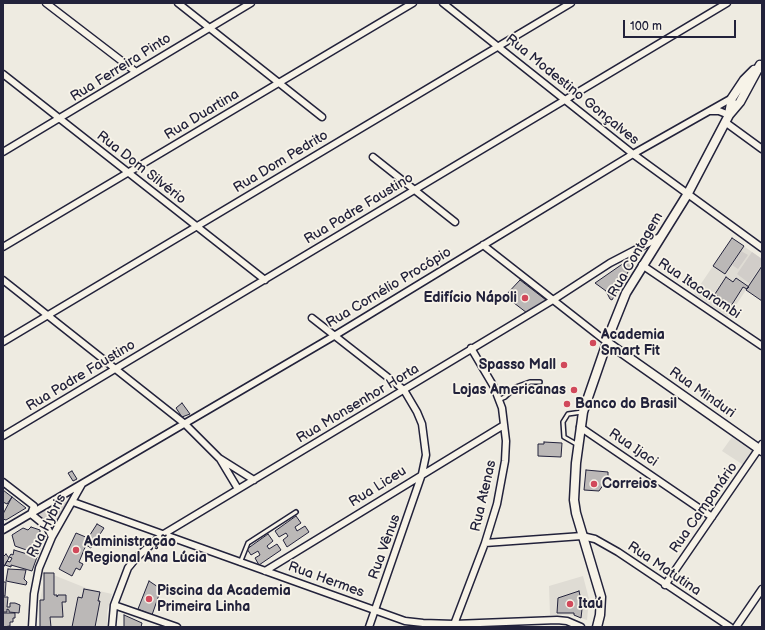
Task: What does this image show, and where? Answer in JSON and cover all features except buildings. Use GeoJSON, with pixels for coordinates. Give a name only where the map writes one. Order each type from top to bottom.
{"type":"FeatureCollection","features":[{"type":"Feature","properties":{"kind":"street"},"geometry":{"type":"LineString","coordinates":[[46,3],[136,72]]}},
{"type":"Feature","properties":{"kind":"street"},"geometry":{"type":"LineString","coordinates":[[178,3],[322,117]]}},
{"type":"Feature","properties":{"kind":"street","name":"Rua Ferreira Pinto"},"geometry":{"type":"LineString","coordinates":[[3,152],[251,3]]}},
{"type":"Feature","properties":{"kind":"street","name":"Rua Duartina"},"geometry":{"type":"LineString","coordinates":[[3,247],[413,3]]}},
{"type":"Feature","properties":{"kind":"street","name":"Rua Modestino Gonçalves"},"geometry":{"type":"LineString","coordinates":[[443,3],[633,154],[687,195],[762,248]]}},
{"type":"Feature","properties":{"kind":"street","name":"Rua Dom Pedrito"},"geometry":{"type":"LineString","coordinates":[[3,342],[571,3]]}},
{"type":"Feature","properties":{"kind":"street","name":"Rua Padre Faustino"},"geometry":{"type":"LineString","coordinates":[[3,436],[727,3]]}},
{"type":"Feature","properties":{"kind":"street","name":"Rua Contagem"},"geometry":{"type":"LineString","coordinates":[[596,627],[600,615],[601,597],[582,536],[574,500],[578,445],[583,412],[626,293],[642,265],[687,195],[729,114],[732,98],[744,80],[761,64]]}},
{"type":"Feature","properties":{"kind":"street","name":"Rua Contagem"},"geometry":{"type":"LineString","coordinates":[[729,114],[740,102],[761,64]]}},
{"type":"Feature","properties":{"kind":"street","name":"Rua Dom Silvério"},"geometry":{"type":"LineString","coordinates":[[3,74],[265,280]]}},
{"type":"Feature","properties":{"kind":"street","name":"Rua Cornélio Procópio"},"geometry":{"type":"LineString","coordinates":[[4,528],[31,514],[128,455],[185,424],[334,336],[633,154],[708,110],[732,98]]}},
{"type":"Feature","properties":{"kind":"street"},"geometry":{"type":"LineString","coordinates":[[708,110],[729,114]]}},
{"type":"Feature","properties":{"kind":"street"},"geometry":{"type":"LineString","coordinates":[[725,122],[762,149]]}},
{"type":"Feature","properties":{"kind":"street"},"geometry":{"type":"LineString","coordinates":[[373,157],[455,222]]}},
{"type":"Feature","properties":{"kind":"street","name":"Rua Monsenhor Horta"},"geometry":{"type":"LineString","coordinates":[[112,627],[114,605],[128,568],[136,557],[162,535],[553,300],[610,263],[660,237]]}},
{"type":"Feature","properties":{"kind":"street"},"geometry":{"type":"LineString","coordinates":[[483,245],[608,343]]}},
{"type":"Feature","properties":{"kind":"street","name":"Rua Itacarambi"},"geometry":{"type":"LineString","coordinates":[[642,265],[762,346]]}},
{"type":"Feature","properties":{"kind":"street"},"geometry":{"type":"LineString","coordinates":[[3,280],[117,368],[185,424],[219,458],[254,480]]}},
{"type":"Feature","properties":{"kind":"street"},"geometry":{"type":"LineString","coordinates":[[312,318],[404,390],[418,412],[422,424],[426,455],[422,474]]}},
{"type":"Feature","properties":{"kind":"street","name":"Rua Minduri"},"geometry":{"type":"LineString","coordinates":[[608,343],[761,448]]}},
{"type":"Feature","properties":{"kind":"street","name":"Rua Atenas"},"geometry":{"type":"LineString","coordinates":[[453,626],[485,543],[497,504],[505,461],[504,425],[498,400],[494,387],[471,348]]}},
{"type":"Feature","properties":{"kind":"street","name":"Rua Liceu"},"geometry":{"type":"LineString","coordinates":[[265,571],[504,425]]}},
{"type":"Feature","properties":{"kind":"street","name":"Rua Ijaci"},"geometry":{"type":"LineString","coordinates":[[580,427],[712,517]]}},
{"type":"Feature","properties":{"kind":"street","name":"Rua Campanário"},"geometry":{"type":"LineString","coordinates":[[665,585],[761,448]]}},
{"type":"Feature","properties":{"kind":"street"},"geometry":{"type":"LineString","coordinates":[[219,458],[238,489]]}},
{"type":"Feature","properties":{"kind":"street","name":"Rua Vênus"},"geometry":{"type":"LineString","coordinates":[[370,627],[422,474]]}},
{"type":"Feature","properties":{"kind":"street"},"geometry":{"type":"LineString","coordinates":[[3,482],[34,506],[31,514],[48,527],[52,537]]}},
{"type":"Feature","properties":{"kind":"street","name":"Rua Hybris"},"geometry":{"type":"LineString","coordinates":[[32,627],[34,594],[39,568],[52,537],[82,484]]}},
{"type":"Feature","properties":{"kind":"street","name":"Rua Hermes"},"geometry":{"type":"LineString","coordinates":[[73,502],[375,610],[414,622],[453,626],[557,620],[567,621],[581,627]]}},
{"type":"Feature","properties":{"kind":"street"},"geometry":{"type":"LineString","coordinates":[[485,543],[582,536]]}},
{"type":"Feature","properties":{"kind":"street","name":"Rua Matutina"},"geometry":{"type":"LineString","coordinates":[[582,536],[607,545],[730,627]]}},
{"type":"Feature","properties":{"kind":"street"},"geometry":{"type":"LineString","coordinates":[[736,627],[762,589]]}},
{"type":"Feature","properties":{"kind":"street"},"geometry":{"type":"LineString","coordinates":[[114,605],[177,627]]}},
{"type":"Feature","properties":{"kind":"lane"},"geometry":{"type":"LineString","coordinates":[[498,400],[505,397],[516,387],[530,382],[540,382]]}},
{"type":"Feature","properties":{"kind":"lane"},"geometry":{"type":"LineString","coordinates":[[578,445],[564,436],[563,422],[568,414],[583,412]]}},
{"type":"Feature","properties":{"kind":"lane"},"geometry":{"type":"LineString","coordinates":[[240,562],[248,543],[296,512]]}},
{"type":"Feature","properties":{"kind":"shaded area"},"geometry":{"type":"Polygon","coordinates":[[[732,238],[762,259],[762,301],[746,290],[728,317],[694,294],[732,238]]]}},
{"type":"Feature","properties":{"kind":"shaded area"},"geometry":{"type":"Polygon","coordinates":[[[741,251],[748,255],[738,269],[732,265],[741,251]]]}},
{"type":"Feature","properties":{"kind":"shaded area"},"geometry":{"type":"Polygon","coordinates":[[[752,252],[762,259],[762,264],[749,283],[737,274],[752,252]]]}},
{"type":"Feature","properties":{"kind":"shaded area"},"geometry":{"type":"Polygon","coordinates":[[[732,437],[756,454],[745,466],[722,451],[732,437]]]}},
{"type":"Feature","properties":{"kind":"shaded area"},"geometry":{"type":"Polygon","coordinates":[[[64,499],[67,503],[52,526],[39,514],[64,499]]]}},
{"type":"Feature","properties":{"kind":"shaded area"},"geometry":{"type":"Polygon","coordinates":[[[46,572],[86,588],[112,594],[107,612],[107,627],[40,627],[40,600],[46,572]]]}},
{"type":"Feature","properties":{"kind":"shaded area"},"geometry":{"type":"Polygon","coordinates":[[[583,576],[589,599],[587,620],[570,615],[550,615],[549,586],[583,576]]]}},
{"type":"Feature","properties":{"kind":"place","name":"Edifício Nápoli"},"geometry":{"type":"Point","coordinates":[525,298]}},
{"type":"Feature","properties":{"kind":"place","name":"Academia Smart Fit"},"geometry":{"type":"Point","coordinates":[593,343]}},
{"type":"Feature","properties":{"kind":"place","name":"Spasso Mall"},"geometry":{"type":"Point","coordinates":[564,365]}},
{"type":"Feature","properties":{"kind":"place","name":"Lojas Americanas"},"geometry":{"type":"Point","coordinates":[574,390]}},
{"type":"Feature","properties":{"kind":"place","name":"Banco do Brasil"},"geometry":{"type":"Point","coordinates":[567,404]}},
{"type":"Feature","properties":{"kind":"place","name":"Correios"},"geometry":{"type":"Point","coordinates":[594,484]}},
{"type":"Feature","properties":{"kind":"place","name":"Administração Regional Ana Lúcia"},"geometry":{"type":"Point","coordinates":[76,550]}},
{"type":"Feature","properties":{"kind":"place","name":"Piscina da Academia Primeira Linha"},"geometry":{"type":"Point","coordinates":[149,599]}},
{"type":"Feature","properties":{"kind":"place","name":"Itaú"},"geometry":{"type":"Point","coordinates":[570,604]}}]}
